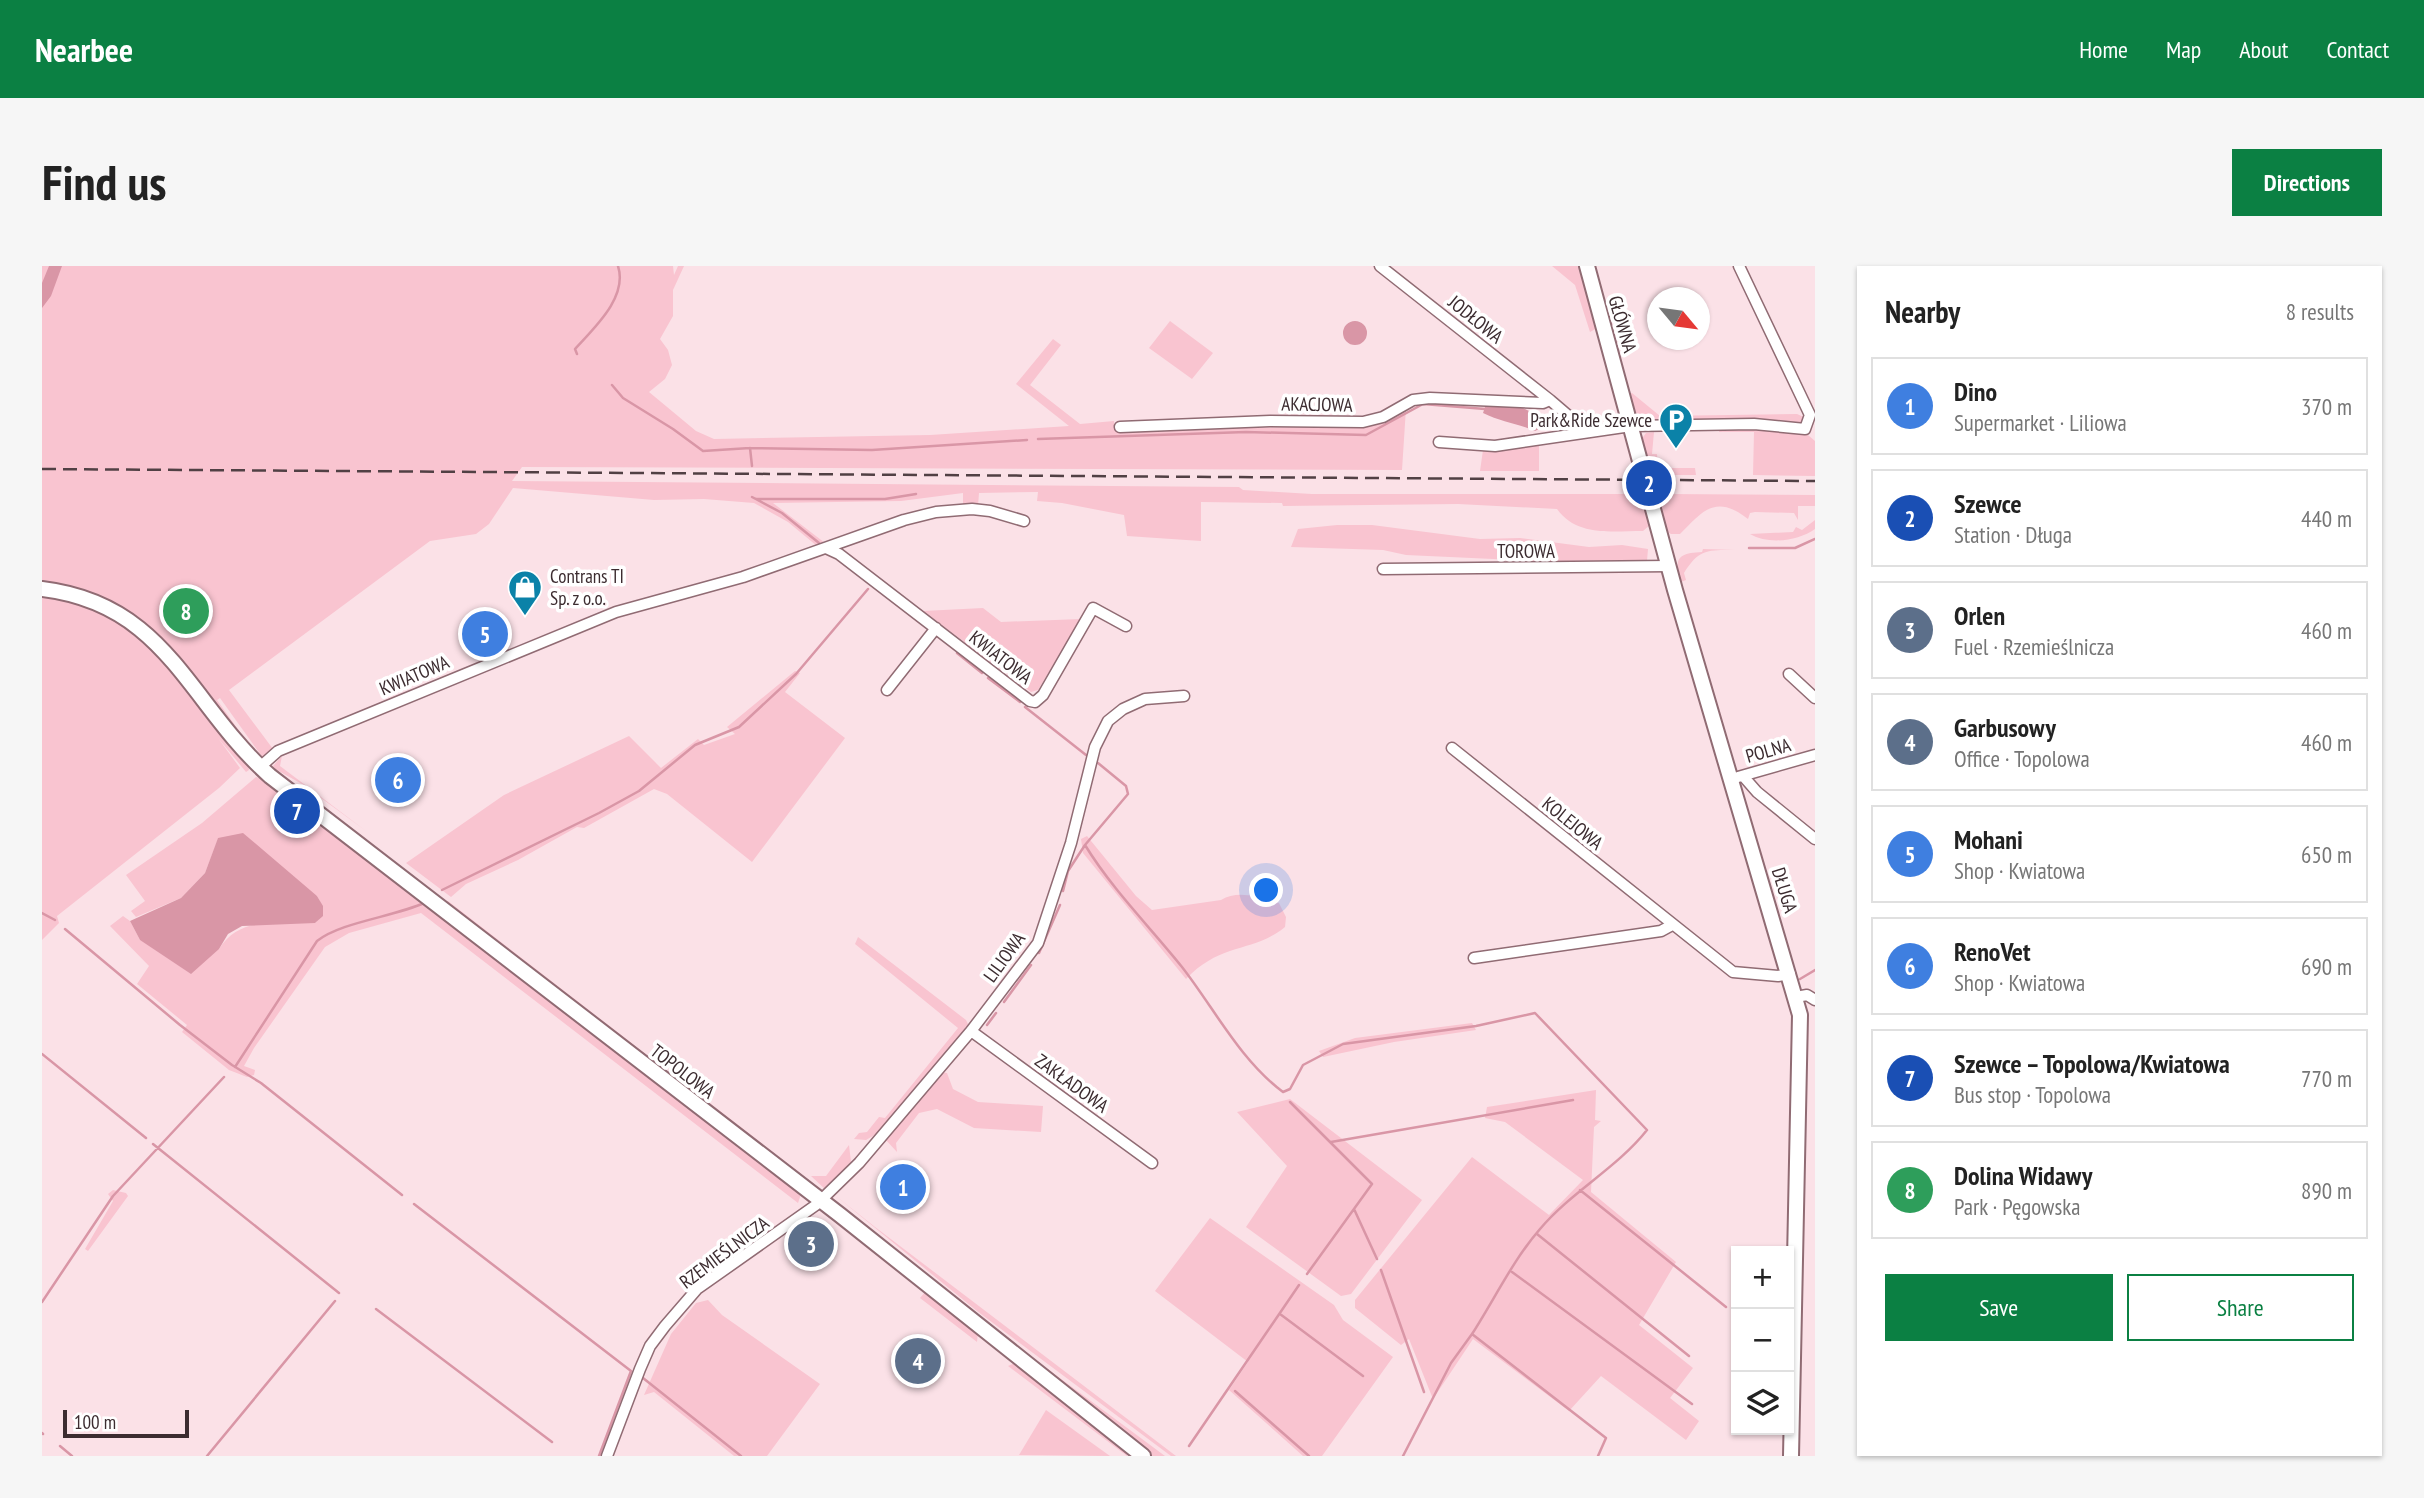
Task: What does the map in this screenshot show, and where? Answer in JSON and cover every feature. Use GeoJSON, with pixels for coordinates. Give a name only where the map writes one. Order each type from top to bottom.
{"type":"FeatureCollection","features":[{"type":"Feature","properties":{"kind":"main road","name":"GŁÓWNA"},"geometry":{"type":"LineString","coordinates":[[1587,266],[1622,392]]}},
{"type":"Feature","properties":{"kind":"main road","name":"DŁUGA"},"geometry":{"type":"LineString","coordinates":[[1622,392],[1669,566],[1737,777],[1796,997],[1801,1032],[1791,1456]]}},
{"type":"Feature","properties":{"kind":"main road","name":"TOPOLOWA"},"geometry":{"type":"LineString","coordinates":[[42,589],[107,607],[136,624],[161,646],[260,767],[821,1200],[1143,1456]]}},
{"type":"Feature","properties":{"kind":"street","name":"JODŁOWA"},"geometry":{"type":"LineString","coordinates":[[1380,266],[1550,400],[1578,424],[1583,433]]}},
{"type":"Feature","properties":{"kind":"street"},"geometry":{"type":"LineString","coordinates":[[1439,442],[1495,446],[1631,426],[1754,424],[1805,429],[1810,415],[1739,266]]}},
{"type":"Feature","properties":{"kind":"street","name":"AKACJOWA"},"geometry":{"type":"LineString","coordinates":[[1120,428],[1270,421],[1363,422],[1383,417],[1413,400],[1430,398],[1543,402],[1550,400]]}},
{"type":"Feature","properties":{"kind":"street","name":"KWIATOWA"},"geometry":{"type":"LineString","coordinates":[[260,767],[278,751],[616,612],[706,589],[904,520],[952,510],[990,510],[1024,521]]}},
{"type":"Feature","properties":{"kind":"street","name":"KWIATOWA"},"geometry":{"type":"LineString","coordinates":[[826,548],[839,554],[1024,697],[1035,702],[1043,695],[1093,608],[1126,626]]}},
{"type":"Feature","properties":{"kind":"street","name":"TOROWA"},"geometry":{"type":"LineString","coordinates":[[1383,569],[1669,566]]}},
{"type":"Feature","properties":{"kind":"street"},"geometry":{"type":"LineString","coordinates":[[887,690],[936,628]]}},
{"type":"Feature","properties":{"kind":"street"},"geometry":{"type":"LineString","coordinates":[[1789,674],[1815,698]]}},
{"type":"Feature","properties":{"kind":"street","name":"LILIOWA"},"geometry":{"type":"LineString","coordinates":[[821,1200],[859,1163],[971,1031],[1038,943],[1071,843],[1100,733],[1108,721],[1145,699],[1184,696]]}},
{"type":"Feature","properties":{"kind":"street","name":"KOLEJOWA"},"geometry":{"type":"LineString","coordinates":[[1452,748],[1732,972],[1778,976],[1790,974]]}},
{"type":"Feature","properties":{"kind":"street","name":"POLNA"},"geometry":{"type":"LineString","coordinates":[[1737,777],[1815,755]]}},
{"type":"Feature","properties":{"kind":"street"},"geometry":{"type":"LineString","coordinates":[[1737,777],[1815,839]]}},
{"type":"Feature","properties":{"kind":"street"},"geometry":{"type":"LineString","coordinates":[[1474,958],[1661,931],[1672,925]]}},
{"type":"Feature","properties":{"kind":"street"},"geometry":{"type":"LineString","coordinates":[[1796,997],[1807,995],[1815,1000]]}},
{"type":"Feature","properties":{"kind":"street","name":"ZAKŁADOWA"},"geometry":{"type":"LineString","coordinates":[[971,1031],[1152,1163]]}},
{"type":"Feature","properties":{"kind":"street","name":"RZEMIEŚLNICZA"},"geometry":{"type":"LineString","coordinates":[[607,1456],[640,1369],[665,1325],[697,1289],[821,1200]]}},
{"type":"Feature","properties":{"kind":"shaded area"},"geometry":{"type":"Polygon","coordinates":[[[42,266],[673,266],[674,275],[678,266],[684,266],[673,290],[673,316],[660,339],[668,350],[672,365],[665,379],[649,392],[696,431],[714,439],[930,435],[1069,426],[1016,384],[1053,339],[1061,345],[1030,385],[1080,424],[1114,421],[1115,430],[1372,426],[1406,408],[1402,470],[522,467],[512,481],[1239,487],[1243,490],[1312,494],[1639,494],[1641,490],[1650,525],[1643,531],[1596,530],[1575,524],[1557,509],[1458,504],[1283,506],[1282,503],[1201,502],[1201,541],[1127,536],[1124,515],[1037,501],[1038,492],[979,493],[978,506],[963,505],[963,493],[901,501],[773,503],[825,543],[817,546],[788,522],[754,503],[704,499],[654,500],[513,488],[489,524],[476,534],[430,541],[229,690],[273,749],[263,758],[220,698],[217,700],[255,753],[247,760],[249,770],[246,772],[218,738],[240,768],[219,788],[57,916],[59,923],[42,940],[42,266]]]}},
{"type":"Feature","properties":{"kind":"shaded area"},"geometry":{"type":"Polygon","coordinates":[[[49,266],[62,266],[51,296],[42,308],[42,283],[49,266]]]}},
{"type":"Feature","properties":{"kind":"shaded area"},"geometry":{"type":"Polygon","coordinates":[[[1552,266],[1582,266],[1599,327],[1590,332],[1575,285],[1552,266]]]}},
{"type":"Feature","properties":{"kind":"shaded area"},"geometry":{"type":"Polygon","coordinates":[[[1170,321],[1213,353],[1192,379],[1149,348],[1170,321]]]}},
{"type":"Feature","properties":{"kind":"shaded area"},"geometry":{"type":"Polygon","coordinates":[[[1355,321],[1366,328],[1367,333],[1360,344],[1355,345],[1344,338],[1343,333],[1350,322],[1355,321]]]}},
{"type":"Feature","properties":{"kind":"shaded area"},"geometry":{"type":"Polygon","coordinates":[[[1632,393],[1660,416],[1797,414],[1806,418],[1804,426],[1789,422],[1653,422],[1635,416],[1629,394],[1632,393]]]}},
{"type":"Feature","properties":{"kind":"shaded area"},"geometry":{"type":"Polygon","coordinates":[[[1486,404],[1521,407],[1539,416],[1541,428],[1535,431],[1483,413],[1486,404]]]}},
{"type":"Feature","properties":{"kind":"shaded area"},"geometry":{"type":"Polygon","coordinates":[[[1719,427],[1750,427],[1808,435],[1815,441],[1815,476],[1753,475],[1754,432],[1719,432],[1719,427]]]}},
{"type":"Feature","properties":{"kind":"shaded area"},"geometry":{"type":"Polygon","coordinates":[[[1654,432],[1652,454],[1657,454],[1658,468],[1695,468],[1696,475],[1651,475],[1641,440],[1646,433],[1654,432]]]}},
{"type":"Feature","properties":{"kind":"shaded area"},"geometry":{"type":"Polygon","coordinates":[[[1539,444],[1539,471],[1480,471],[1483,450],[1539,444]]]}},
{"type":"Feature","properties":{"kind":"shaded area"},"geometry":{"type":"Polygon","coordinates":[[[1665,494],[1815,495],[1815,506],[1798,506],[1798,520],[1794,513],[1755,512],[1750,513],[1748,519],[1727,507],[1718,507],[1702,513],[1680,534],[1671,534],[1666,531],[1659,503],[1665,504],[1665,494]]]}},
{"type":"Feature","properties":{"kind":"shaded area"},"geometry":{"type":"Polygon","coordinates":[[[1815,520],[1815,529],[1792,539],[1766,540],[1750,534],[1793,532],[1796,527],[1802,530],[1815,520]]]}},
{"type":"Feature","properties":{"kind":"shaded area"},"geometry":{"type":"Polygon","coordinates":[[[1372,525],[1480,539],[1520,538],[1589,547],[1622,545],[1648,549],[1647,561],[1582,563],[1291,547],[1298,529],[1372,525]]]}},
{"type":"Feature","properties":{"kind":"shaded area"},"geometry":{"type":"Polygon","coordinates":[[[1703,549],[1735,550],[1711,551],[1699,555],[1684,573],[1686,580],[1681,582],[1678,568],[1680,559],[1687,554],[1702,552],[1703,549]]]}},
{"type":"Feature","properties":{"kind":"shaded area"},"geometry":{"type":"Polygon","coordinates":[[[983,608],[1001,622],[1081,619],[1038,690],[1031,692],[923,611],[983,608]]]}},
{"type":"Feature","properties":{"kind":"shaded area"},"geometry":{"type":"Polygon","coordinates":[[[795,671],[800,673],[785,692],[845,738],[752,862],[667,794],[654,789],[584,828],[577,827],[518,860],[466,884],[451,897],[406,863],[504,795],[629,736],[661,768],[698,739],[704,745],[735,734],[727,727],[795,671]]]}},
{"type":"Feature","properties":{"kind":"shaded area"},"geometry":{"type":"Polygon","coordinates":[[[282,756],[280,766],[366,831],[302,784],[275,769],[273,766],[282,756]]]}},
{"type":"Feature","properties":{"kind":"shaded area"},"geometry":{"type":"Polygon","coordinates":[[[256,777],[263,779],[295,811],[326,826],[801,1194],[798,1203],[421,913],[349,933],[325,947],[244,1066],[255,1070],[254,1075],[247,1077],[229,1070],[182,1032],[187,1025],[137,984],[149,966],[110,926],[123,916],[130,921],[140,940],[219,949],[228,938],[249,926],[274,922],[315,923],[322,910],[317,896],[218,839],[205,873],[181,898],[136,917],[131,911],[145,901],[126,875],[202,823],[256,777]]]}},
{"type":"Feature","properties":{"kind":"shaded area"},"geometry":{"type":"Polygon","coordinates":[[[243,833],[317,896],[323,906],[323,916],[315,923],[242,926],[228,934],[219,949],[191,974],[140,940],[130,921],[181,898],[205,873],[218,838],[243,833]]]}},
{"type":"Feature","properties":{"kind":"shaded area"},"geometry":{"type":"Polygon","coordinates":[[[1087,836],[1136,896],[1152,910],[1221,900],[1235,895],[1250,896],[1279,903],[1286,917],[1285,927],[1261,941],[1212,959],[1186,979],[1083,853],[1081,839],[1087,836]]]}},
{"type":"Feature","properties":{"kind":"shaded area"},"geometry":{"type":"Polygon","coordinates":[[[448,901],[665,1069],[662,1073],[445,904],[448,901]]]}},
{"type":"Feature","properties":{"kind":"shaded area"},"geometry":{"type":"Polygon","coordinates":[[[858,937],[966,1020],[969,1026],[878,1133],[866,1140],[854,1139],[859,1133],[867,1132],[879,1117],[885,1118],[958,1028],[855,944],[858,937]]]}},
{"type":"Feature","properties":{"kind":"shaded area"},"geometry":{"type":"Polygon","coordinates":[[[1472,1023],[1476,1030],[1394,1042],[1323,1057],[1319,1051],[1355,1038],[1472,1023]]]}},
{"type":"Feature","properties":{"kind":"shaded area"},"geometry":{"type":"Polygon","coordinates":[[[941,1072],[947,1073],[953,1089],[978,1102],[1043,1106],[1041,1132],[974,1128],[937,1109],[919,1113],[896,1143],[897,1152],[885,1139],[941,1072]]]}},
{"type":"Feature","properties":{"kind":"shaded area"},"geometry":{"type":"Polygon","coordinates":[[[671,1073],[809,1180],[821,1191],[668,1077],[671,1073]]]}},
{"type":"Feature","properties":{"kind":"shaded area"},"geometry":{"type":"Polygon","coordinates":[[[1596,1090],[1595,1120],[1601,1121],[1594,1127],[1591,1192],[1676,1262],[1639,1325],[1693,1368],[1670,1398],[1699,1421],[1686,1440],[1601,1376],[1569,1411],[1473,1339],[1433,1399],[1409,1339],[1401,1345],[1355,1308],[1355,1300],[1472,1157],[1549,1215],[1583,1180],[1505,1122],[1485,1118],[1487,1107],[1596,1090]]]}},
{"type":"Feature","properties":{"kind":"shaded area"},"geometry":{"type":"Polygon","coordinates":[[[1290,1099],[1422,1200],[1351,1294],[1341,1296],[1246,1227],[1287,1166],[1237,1112],[1290,1099]]]}},
{"type":"Feature","properties":{"kind":"shaded area"},"geometry":{"type":"Polygon","coordinates":[[[849,1145],[851,1162],[826,1190],[811,1176],[826,1176],[849,1145]]]}},
{"type":"Feature","properties":{"kind":"shaded area"},"geometry":{"type":"Polygon","coordinates":[[[113,1190],[128,1196],[88,1251],[85,1249],[113,1201],[108,1194],[113,1190]]]}},
{"type":"Feature","properties":{"kind":"shaded area"},"geometry":{"type":"Polygon","coordinates":[[[836,1196],[1176,1456],[1171,1456],[977,1311],[836,1196]]]}},
{"type":"Feature","properties":{"kind":"shaded area"},"geometry":{"type":"Polygon","coordinates":[[[1210,1218],[1334,1305],[1343,1320],[1393,1357],[1322,1456],[1303,1456],[1229,1390],[1248,1362],[1155,1291],[1210,1218]]]}},
{"type":"Feature","properties":{"kind":"shaded area"},"geometry":{"type":"Polygon","coordinates":[[[926,1291],[978,1332],[977,1342],[920,1298],[926,1291]]]}},
{"type":"Feature","properties":{"kind":"shaded area"},"geometry":{"type":"Polygon","coordinates":[[[708,1300],[722,1315],[820,1384],[767,1456],[734,1456],[654,1392],[644,1395],[671,1334],[696,1303],[708,1300]]]}},
{"type":"Feature","properties":{"kind":"shaded area"},"geometry":{"type":"Polygon","coordinates":[[[999,1333],[1165,1456],[1150,1456],[1066,1391],[999,1333]]]}},
{"type":"Feature","properties":{"kind":"shaded area"},"geometry":{"type":"Polygon","coordinates":[[[1015,1363],[1129,1452],[1127,1456],[1008,1366],[1015,1363]]]}},
{"type":"Feature","properties":{"kind":"shaded area"},"geometry":{"type":"Polygon","coordinates":[[[1046,1410],[1110,1456],[1019,1455],[1046,1410]]]}},
{"type":"Feature","properties":{"kind":"waterway"},"geometry":{"type":"LineString","coordinates":[[577,354],[575,349],[608,311],[614,300],[620,278],[618,266]]}},
{"type":"Feature","properties":{"kind":"waterway"},"geometry":{"type":"LineString","coordinates":[[612,385],[623,398],[703,451],[750,448],[872,450],[1027,440]]}},
{"type":"Feature","properties":{"kind":"waterway"},"geometry":{"type":"LineString","coordinates":[[1038,439],[1246,432],[1366,435],[1423,404],[1485,409]]}},
{"type":"Feature","properties":{"kind":"waterway"},"geometry":{"type":"LineString","coordinates":[[750,448],[752,466]]}},
{"type":"Feature","properties":{"kind":"waterway"},"geometry":{"type":"LineString","coordinates":[[756,499],[885,499],[916,494]]}},
{"type":"Feature","properties":{"kind":"waterway"},"geometry":{"type":"LineString","coordinates":[[752,497],[782,513],[819,543]]}},
{"type":"Feature","properties":{"kind":"waterway"},"geometry":{"type":"LineString","coordinates":[[1749,548],[1795,548],[1815,539]]}},
{"type":"Feature","properties":{"kind":"waterway"},"geometry":{"type":"LineString","coordinates":[[442,890],[599,813],[639,791],[695,745],[739,727],[796,674],[868,589]]}},
{"type":"Feature","properties":{"kind":"waterway"},"geometry":{"type":"LineString","coordinates":[[957,653],[982,673]]}},
{"type":"Feature","properties":{"kind":"waterway"},"geometry":{"type":"LineString","coordinates":[[988,678],[1020,702]]}},
{"type":"Feature","properties":{"kind":"waterway"},"geometry":{"type":"LineString","coordinates":[[1025,707],[1086,755]]}},
{"type":"Feature","properties":{"kind":"waterway"},"geometry":{"type":"LineString","coordinates":[[1098,763],[1126,786],[1128,794],[1085,845],[1119,892],[1182,967],[1241,1049],[1283,1092],[1290,1089],[1303,1065],[1343,1044],[1476,1026],[1535,1013],[1647,1130],[1635,1144],[1540,1229],[1512,1267],[1472,1334],[1606,1438],[1598,1456]]}},
{"type":"Feature","properties":{"kind":"waterway"},"geometry":{"type":"LineString","coordinates":[[1063,891],[1068,871],[1085,845]]}},
{"type":"Feature","properties":{"kind":"waterway"},"geometry":{"type":"LineString","coordinates":[[235,1067],[317,941],[353,924],[424,903]]}},
{"type":"Feature","properties":{"kind":"waterway"},"geometry":{"type":"LineString","coordinates":[[1039,953],[1060,905]]}},
{"type":"Feature","properties":{"kind":"waterway"},"geometry":{"type":"LineString","coordinates":[[42,913],[55,920]]}},
{"type":"Feature","properties":{"kind":"waterway"},"geometry":{"type":"LineString","coordinates":[[65,929],[180,1025],[232,1065],[261,1083],[402,1195]]}},
{"type":"Feature","properties":{"kind":"waterway"},"geometry":{"type":"LineString","coordinates":[[1004,1002],[1031,965]]}},
{"type":"Feature","properties":{"kind":"waterway"},"geometry":{"type":"LineString","coordinates":[[1800,979],[1815,970]]}},
{"type":"Feature","properties":{"kind":"waterway"},"geometry":{"type":"LineString","coordinates":[[987,1025],[996,1013]]}},
{"type":"Feature","properties":{"kind":"waterway"},"geometry":{"type":"LineString","coordinates":[[42,1054],[146,1138]]}},
{"type":"Feature","properties":{"kind":"waterway"},"geometry":{"type":"LineString","coordinates":[[42,1302],[113,1196],[224,1077]]}},
{"type":"Feature","properties":{"kind":"waterway"},"geometry":{"type":"LineString","coordinates":[[1331,1142],[1573,1100]]}},
{"type":"Feature","properties":{"kind":"waterway"},"geometry":{"type":"LineString","coordinates":[[1290,1102],[1372,1184],[1307,1274]]}},
{"type":"Feature","properties":{"kind":"waterway"},"geometry":{"type":"LineString","coordinates":[[153,1144],[339,1293]]}},
{"type":"Feature","properties":{"kind":"waterway"},"geometry":{"type":"LineString","coordinates":[[1580,1190],[1726,1307]]}},
{"type":"Feature","properties":{"kind":"waterway"},"geometry":{"type":"LineString","coordinates":[[414,1204],[631,1371],[599,1456]]}},
{"type":"Feature","properties":{"kind":"waterway"},"geometry":{"type":"LineString","coordinates":[[1354,1209],[1377,1259]]}},
{"type":"Feature","properties":{"kind":"waterway"},"geometry":{"type":"LineString","coordinates":[[1537,1234],[1689,1356]]}},
{"type":"Feature","properties":{"kind":"waterway"},"geometry":{"type":"LineString","coordinates":[[1381,1270],[1424,1392]]}},
{"type":"Feature","properties":{"kind":"waterway"},"geometry":{"type":"LineString","coordinates":[[1512,1272],[1692,1404]]}},
{"type":"Feature","properties":{"kind":"waterway"},"geometry":{"type":"LineString","coordinates":[[1189,1446],[1299,1285]]}},
{"type":"Feature","properties":{"kind":"waterway"},"geometry":{"type":"LineString","coordinates":[[207,1456],[335,1301]]}},
{"type":"Feature","properties":{"kind":"waterway"},"geometry":{"type":"LineString","coordinates":[[376,1309],[552,1442]]}},
{"type":"Feature","properties":{"kind":"waterway"},"geometry":{"type":"LineString","coordinates":[[1280,1314],[1363,1376]]}},
{"type":"Feature","properties":{"kind":"waterway"},"geometry":{"type":"LineString","coordinates":[[1403,1456],[1451,1363],[1472,1334]]}},
{"type":"Feature","properties":{"kind":"waterway"},"geometry":{"type":"LineString","coordinates":[[643,1378],[741,1456]]}},
{"type":"Feature","properties":{"kind":"waterway"},"geometry":{"type":"LineString","coordinates":[[1235,1391],[1309,1456]]}},
{"type":"Feature","properties":{"kind":"waterway"},"geometry":{"type":"LineString","coordinates":[[60,1446],[72,1456]]}},
{"type":"Feature","properties":{"kind":"railway"},"geometry":{"type":"LineString","coordinates":[[42,469],[1815,481]]}},
{"type":"Feature","properties":{"kind":"place","name":"Park&Ride Szewce"},"geometry":{"type":"Point","coordinates":[1676,450]}},
{"type":"Feature","properties":{"kind":"place","name":"Szewce"},"geometry":{"type":"Point","coordinates":[1649,483]}},
{"type":"Feature","properties":{"kind":"place","name":"Dolina Widawy"},"geometry":{"type":"Point","coordinates":[186,611]}},
{"type":"Feature","properties":{"kind":"place","name":"Contrans TI Sp. z o.o."},"geometry":{"type":"Point","coordinates":[525,617]}},
{"type":"Feature","properties":{"kind":"place","name":"Mohani"},"geometry":{"type":"Point","coordinates":[485,634]}},
{"type":"Feature","properties":{"kind":"place","name":"RenoVet"},"geometry":{"type":"Point","coordinates":[398,780]}},
{"type":"Feature","properties":{"kind":"place","name":"Szewce – Topolowa/Kwiatowa"},"geometry":{"type":"Point","coordinates":[297,811]}},
{"type":"Feature","properties":{"kind":"place","name":"Dino"},"geometry":{"type":"Point","coordinates":[903,1187]}},
{"type":"Feature","properties":{"kind":"place","name":"Orlen"},"geometry":{"type":"Point","coordinates":[811,1244]}},
{"type":"Feature","properties":{"kind":"place","name":"Garbusowy"},"geometry":{"type":"Point","coordinates":[918,1361]}}]}
